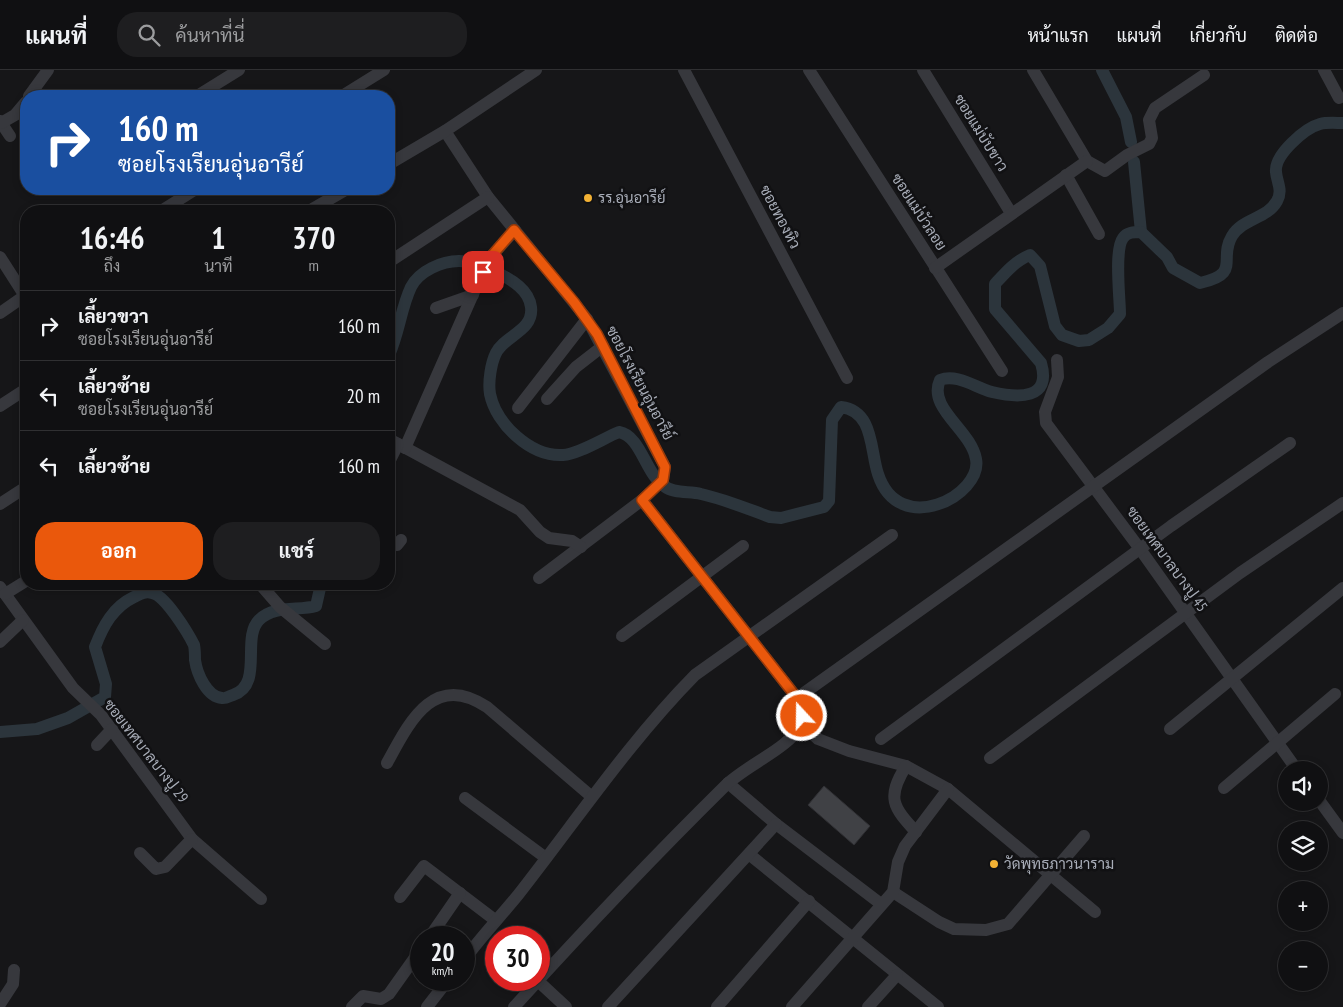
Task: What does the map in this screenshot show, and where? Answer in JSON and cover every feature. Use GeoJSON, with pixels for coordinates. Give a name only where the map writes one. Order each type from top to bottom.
{"type":"FeatureCollection","features":[{"type":"Feature","properties":{"kind":"street"},"geometry":{"type":"LineString","coordinates":[[34,90],[48,70]]}},
{"type":"Feature","properties":{"kind":"street"},"geometry":{"type":"LineString","coordinates":[[207,90],[239,70]]}},
{"type":"Feature","properties":{"kind":"street"},"geometry":{"type":"LineString","coordinates":[[352,90],[384,70]]}},
{"type":"Feature","properties":{"kind":"street"},"geometry":{"type":"LineString","coordinates":[[395,160],[444,131],[536,70]]}},
{"type":"Feature","properties":{"kind":"street","name":"ซอยทองหิว"},"geometry":{"type":"LineString","coordinates":[[684,70],[847,378]]}},
{"type":"Feature","properties":{"kind":"street","name":"ซอยแม่บัวลอย"},"geometry":{"type":"LineString","coordinates":[[809,70],[1002,371]]}},
{"type":"Feature","properties":{"kind":"street","name":"ซอยแม่บับขาว"},"geometry":{"type":"LineString","coordinates":[[923,70],[1011,213]]}},
{"type":"Feature","properties":{"kind":"street"},"geometry":{"type":"LineString","coordinates":[[1033,70],[1087,161],[1102,171],[1108,171],[1127,155],[1149,144],[1152,138],[1149,120],[1155,108],[1204,75]]}},
{"type":"Feature","properties":{"kind":"street"},"geometry":{"type":"LineString","coordinates":[[1324,70],[1339,98]]}},
{"type":"Feature","properties":{"kind":"street"},"geometry":{"type":"LineString","coordinates":[[10,136],[1,122],[15,115],[20,109]]}},
{"type":"Feature","properties":{"kind":"street","name":"ซอยโรงเรียนอุ่นอารีย์"},"geometry":{"type":"LineString","coordinates":[[444,131],[488,197],[587,319],[662,460],[666,472],[660,483],[642,500],[539,578]]}},
{"type":"Feature","properties":{"kind":"street"},"geometry":{"type":"LineString","coordinates":[[936,268],[1011,213],[1087,161]]}},
{"type":"Feature","properties":{"kind":"street"},"geometry":{"type":"LineString","coordinates":[[1066,175],[1099,234]]}},
{"type":"Feature","properties":{"kind":"street"},"geometry":{"type":"LineString","coordinates":[[171,205],[186,195]]}},
{"type":"Feature","properties":{"kind":"street"},"geometry":{"type":"LineString","coordinates":[[319,205],[337,195]]}},
{"type":"Feature","properties":{"kind":"street"},"geometry":{"type":"LineString","coordinates":[[395,258],[488,197]]}},
{"type":"Feature","properties":{"kind":"street"},"geometry":{"type":"LineString","coordinates":[[514,230],[486,266],[397,444],[520,510],[540,532],[549,538],[572,541],[580,547]]}},
{"type":"Feature","properties":{"kind":"street"},"geometry":{"type":"LineString","coordinates":[[0,257],[20,286]]}},
{"type":"Feature","properties":{"kind":"street"},"geometry":{"type":"LineString","coordinates":[[436,308],[473,295]]}},
{"type":"Feature","properties":{"kind":"street"},"geometry":{"type":"LineString","coordinates":[[0,312],[20,299]]}},
{"type":"Feature","properties":{"kind":"street"},"geometry":{"type":"LineString","coordinates":[[797,698],[1268,362],[1343,313]]}},
{"type":"Feature","properties":{"kind":"street"},"geometry":{"type":"LineString","coordinates":[[518,408],[587,319]]}},
{"type":"Feature","properties":{"kind":"street"},"geometry":{"type":"LineString","coordinates":[[547,399],[576,367],[603,346]]}},
{"type":"Feature","properties":{"kind":"street","name":"ซอยเทศบาลบางปู 45"},"geometry":{"type":"LineString","coordinates":[[1057,360],[1058,377],[1045,412],[1046,423],[1140,549],[1290,761]]}},
{"type":"Feature","properties":{"kind":"street"},"geometry":{"type":"LineString","coordinates":[[0,406],[20,393]]}},
{"type":"Feature","properties":{"kind":"street"},"geometry":{"type":"LineString","coordinates":[[881,739],[1140,549],[1290,442]]}},
{"type":"Feature","properties":{"kind":"street"},"geometry":{"type":"LineString","coordinates":[[0,504],[20,491]]}},
{"type":"Feature","properties":{"kind":"street"},"geometry":{"type":"LineString","coordinates":[[642,500],[703,575],[797,698],[802,724],[812,734],[824,742],[906,766],[948,790],[1094,912]]}},
{"type":"Feature","properties":{"kind":"street"},"geometry":{"type":"LineString","coordinates":[[990,758],[1240,573],[1343,503]]}},
{"type":"Feature","properties":{"kind":"street"},"geometry":{"type":"LineString","coordinates":[[475,946],[516,897],[592,797],[672,698],[695,675],[892,535]]}},
{"type":"Feature","properties":{"kind":"street"},"geometry":{"type":"LineString","coordinates":[[622,636],[743,546]]}},
{"type":"Feature","properties":{"kind":"street"},"geometry":{"type":"LineString","coordinates":[[2,591],[20,584]]}},
{"type":"Feature","properties":{"kind":"street"},"geometry":{"type":"LineString","coordinates":[[1170,728],[1343,588]]}},
{"type":"Feature","properties":{"kind":"street"},"geometry":{"type":"LineString","coordinates":[[266,590],[284,610],[325,644]]}},
{"type":"Feature","properties":{"kind":"street","name":"ซอยเทศบาลบางปู 29"},"geometry":{"type":"LineString","coordinates":[[2,591],[73,688],[112,729],[192,839],[261,899]]}},
{"type":"Feature","properties":{"kind":"street"},"geometry":{"type":"LineString","coordinates":[[0,642],[23,620]]}},
{"type":"Feature","properties":{"kind":"street"},"geometry":{"type":"LineString","coordinates":[[387,763],[412,717],[426,704],[441,697],[455,694],[474,699],[487,707],[592,797]]}},
{"type":"Feature","properties":{"kind":"street"},"geometry":{"type":"LineString","coordinates":[[1224,788],[1335,694]]}},
{"type":"Feature","properties":{"kind":"street"},"geometry":{"type":"LineString","coordinates":[[550,967],[570,944],[728,783],[790,738],[802,724]]}},
{"type":"Feature","properties":{"kind":"street"},"geometry":{"type":"LineString","coordinates":[[97,745],[112,729]]}},
{"type":"Feature","properties":{"kind":"street"},"geometry":{"type":"LineString","coordinates":[[906,766],[894,789],[893,800],[896,810],[916,832]]}},
{"type":"Feature","properties":{"kind":"street"},"geometry":{"type":"LineString","coordinates":[[728,783],[776,824],[881,904]]}},
{"type":"Feature","properties":{"kind":"street"},"geometry":{"type":"LineString","coordinates":[[792,1007],[893,892],[898,862],[905,846],[948,790]]}},
{"type":"Feature","properties":{"kind":"street"},"geometry":{"type":"LineString","coordinates":[[465,798],[546,858]]}},
{"type":"Feature","properties":{"kind":"street"},"geometry":{"type":"LineString","coordinates":[[1327,811],[1343,833]]}},
{"type":"Feature","properties":{"kind":"street"},"geometry":{"type":"LineString","coordinates":[[608,1007],[750,855],[776,824]]}},
{"type":"Feature","properties":{"kind":"street"},"geometry":{"type":"LineString","coordinates":[[893,892],[939,922],[954,929],[986,930],[1008,924],[1084,836]]}},
{"type":"Feature","properties":{"kind":"street"},"geometry":{"type":"LineString","coordinates":[[140,853],[156,870],[165,867],[192,839]]}},
{"type":"Feature","properties":{"kind":"street"},"geometry":{"type":"LineString","coordinates":[[750,855],[854,937],[897,975],[938,1007]]}},
{"type":"Feature","properties":{"kind":"street"},"geometry":{"type":"LineString","coordinates":[[400,897],[424,866],[495,920]]}},
{"type":"Feature","properties":{"kind":"street"},"geometry":{"type":"LineString","coordinates":[[437,926],[460,893]]}},
{"type":"Feature","properties":{"kind":"street"},"geometry":{"type":"LineString","coordinates":[[717,1007],[809,901]]}},
{"type":"Feature","properties":{"kind":"street"},"geometry":{"type":"LineString","coordinates":[[352,1007],[363,996],[381,999],[389,994],[410,964]]}},
{"type":"Feature","properties":{"kind":"street"},"geometry":{"type":"LineString","coordinates":[[0,1004],[13,984],[14,970]]}},
{"type":"Feature","properties":{"kind":"street"},"geometry":{"type":"LineString","coordinates":[[868,1007],[897,975]]}},
{"type":"Feature","properties":{"kind":"street"},"geometry":{"type":"LineString","coordinates":[[427,1007],[439,991]]}},
{"type":"Feature","properties":{"kind":"street"},"geometry":{"type":"LineString","coordinates":[[514,1007],[529,991]]}},
{"type":"Feature","properties":{"kind":"street"},"geometry":{"type":"LineString","coordinates":[[549,991],[566,1007]]}},
{"type":"Feature","properties":{"kind":"building"},"geometry":{"type":"Polygon","coordinates":[[[824,786],[870,826],[854,845],[808,805],[824,786]]]}},
{"type":"Feature","properties":{"kind":"waterway"},"geometry":{"type":"LineString","coordinates":[[1102,70],[1126,117],[1131,142]]}},
{"type":"Feature","properties":{"kind":"waterway"},"geometry":{"type":"LineString","coordinates":[[395,338],[411,287],[419,276],[438,265],[452,261],[474,263],[514,282],[527,295],[530,301],[531,315],[528,322],[500,347],[496,353],[490,373],[489,389],[499,416],[507,427],[527,444],[539,451],[551,454],[569,454],[619,432],[633,440],[652,473],[668,489],[710,496],[770,517],[781,518],[824,507],[829,501],[832,420],[841,407],[852,410],[860,416],[865,424],[869,433],[878,474],[889,493],[903,504],[920,507],[938,504],[954,497],[967,486],[975,473],[976,459],[966,438],[944,410],[939,400],[940,380],[953,378],[992,392],[1012,395],[1030,394],[1042,384],[1041,363],[995,309],[995,284],[1011,268],[1030,255],[1040,266],[1055,326],[1062,335],[1079,341],[1089,340],[1108,328],[1120,314],[1118,263],[1120,244],[1125,236],[1141,232],[1167,257],[1173,268],[1200,283],[1221,275],[1225,270],[1228,244],[1232,236],[1242,225],[1267,212],[1277,201],[1280,190],[1276,172],[1277,165],[1285,150],[1299,136],[1320,124],[1343,123]]}},
{"type":"Feature","properties":{"kind":"waterway"},"geometry":{"type":"LineString","coordinates":[[1134,162],[1141,232]]}},
{"type":"Feature","properties":{"kind":"waterway"},"geometry":{"type":"LineString","coordinates":[[0,732],[37,729],[68,718],[105,697],[106,684],[95,647],[110,618],[120,606],[138,595],[152,593],[157,595],[169,607],[182,624],[194,645],[196,666],[200,678],[212,694],[217,697],[226,698],[242,690],[248,682],[252,638],[254,628],[259,620],[265,615],[279,610],[316,606],[320,590]]}},
{"type":"Feature","properties":{"kind":"place","name":"รร.อุ่นอารีย์"},"geometry":{"type":"Point","coordinates":[588,198]}},
{"type":"Feature","properties":{"kind":"place","name":"วัดพุทธภาวนาราม"},"geometry":{"type":"Point","coordinates":[994,864]}},
{"type":"Feature","properties":{"kind":"route"},"geometry":{"type":"LineString","coordinates":[[483,272],[488,260],[514,230],[587,319],[597,334],[665,467],[666,472],[663,480],[642,500],[703,575],[797,698],[802,716]]}}]}
